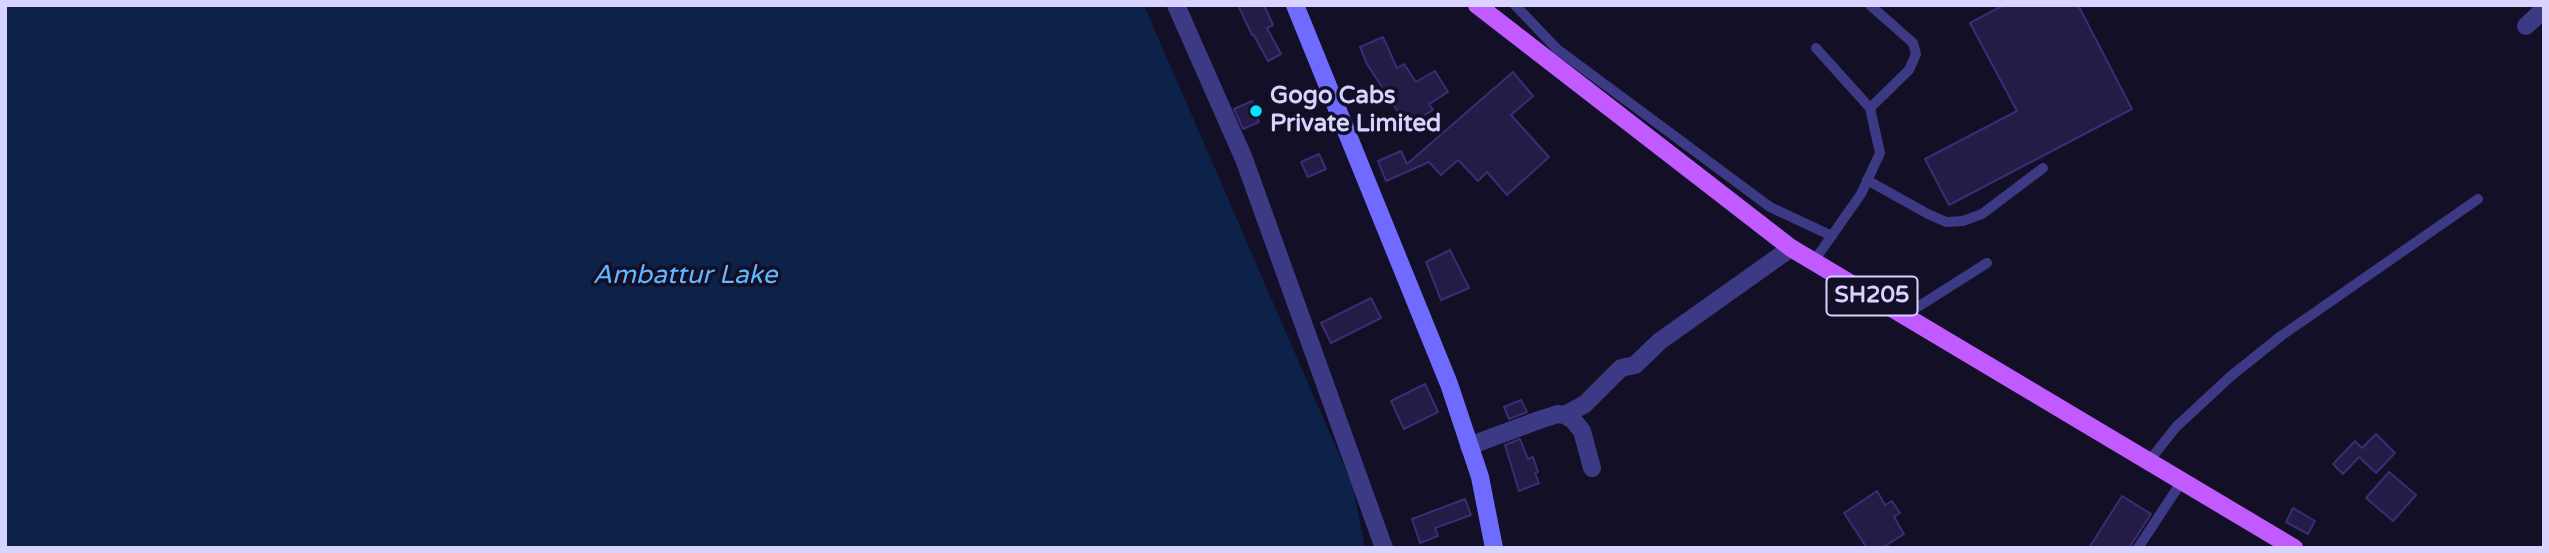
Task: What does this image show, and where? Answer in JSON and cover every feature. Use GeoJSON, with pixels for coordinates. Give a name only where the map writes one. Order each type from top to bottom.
{"type":"FeatureCollection","features":[{"type":"Feature","properties":{"kind":"main road"},"geometry":{"type":"LineString","coordinates":[[1295,5],[1450,384],[1480,477],[1494,548]]}},
{"type":"Feature","properties":{"kind":"main road","name":"SH205"},"geometry":{"type":"LineString","coordinates":[[1477,5],[1791,248],[2294,548]]}},
{"type":"Feature","properties":{"kind":"street"},"geometry":{"type":"LineString","coordinates":[[1176,5],[1244,159],[1384,548]]}},
{"type":"Feature","properties":{"kind":"street"},"geometry":{"type":"LineString","coordinates":[[2526,26],[2544,9]]}},
{"type":"Feature","properties":{"kind":"street"},"geometry":{"type":"LineString","coordinates":[[1565,415],[1585,404],[1621,368],[1635,365],[1660,341],[1791,248]]}},
{"type":"Feature","properties":{"kind":"street"},"geometry":{"type":"LineString","coordinates":[[1469,446],[1539,420],[1558,414],[1565,415],[1583,431],[1592,468]]}},
{"type":"Feature","properties":{"kind":"lane"},"geometry":{"type":"LineString","coordinates":[[1515,5],[1557,49],[1770,207],[1832,236]]}},
{"type":"Feature","properties":{"kind":"lane"},"geometry":{"type":"LineString","coordinates":[[1870,5],[1913,43],[1916,54],[1909,70],[1870,108]]}},
{"type":"Feature","properties":{"kind":"lane"},"geometry":{"type":"LineString","coordinates":[[1814,261],[1861,194],[1880,153],[1870,108],[1816,48]]}},
{"type":"Feature","properties":{"kind":"lane"},"geometry":{"type":"LineString","coordinates":[[1867,180],[1946,222],[1964,222],[1983,214],[2043,168]]}},
{"type":"Feature","properties":{"kind":"lane"},"geometry":{"type":"LineString","coordinates":[[2148,461],[2176,427],[2231,376],[2281,336],[2478,199]]}},
{"type":"Feature","properties":{"kind":"lane"},"geometry":{"type":"LineString","coordinates":[[1905,315],[1987,263]]}},
{"type":"Feature","properties":{"kind":"lane"},"geometry":{"type":"LineString","coordinates":[[2138,548],[2182,481]]}},
{"type":"Feature","properties":{"kind":"water","name":"Ambattur Lake"},"geometry":{"type":"Polygon","coordinates":[[[5,5],[1144,5],[1353,487],[1365,548],[5,548],[5,5]]]}},
{"type":"Feature","properties":{"kind":"building"},"geometry":{"type":"Polygon","coordinates":[[[1238,5],[1264,5],[1273,25],[1267,28],[1281,54],[1268,61],[1238,5]]]}},
{"type":"Feature","properties":{"kind":"building"},"geometry":{"type":"Polygon","coordinates":[[[2004,5],[2078,5],[2132,109],[1949,205],[1925,159],[2017,111],[1970,23],[2004,5]]]}},
{"type":"Feature","properties":{"kind":"building"},"geometry":{"type":"Polygon","coordinates":[[[1383,37],[1397,68],[1404,64],[1416,82],[1435,71],[1448,92],[1429,104],[1433,110],[1407,126],[1367,64],[1360,47],[1383,37]]]}},
{"type":"Feature","properties":{"kind":"building"},"geometry":{"type":"Polygon","coordinates":[[[1513,72],[1533,96],[1511,115],[1549,157],[1507,195],[1487,172],[1478,181],[1458,160],[1441,175],[1429,162],[1386,181],[1378,161],[1401,151],[1407,164],[1513,72]]]}},
{"type":"Feature","properties":{"kind":"building"},"geometry":{"type":"Polygon","coordinates":[[[1252,101],[1259,122],[1243,129],[1234,109],[1252,101]]]}},
{"type":"Feature","properties":{"kind":"building"},"geometry":{"type":"Polygon","coordinates":[[[1319,154],[1326,169],[1308,177],[1301,162],[1319,154]]]}},
{"type":"Feature","properties":{"kind":"building"},"geometry":{"type":"Polygon","coordinates":[[[1450,250],[1469,288],[1441,300],[1426,262],[1450,250]]]}},
{"type":"Feature","properties":{"kind":"building"},"geometry":{"type":"Polygon","coordinates":[[[1371,298],[1381,318],[1331,343],[1321,323],[1371,298]]]}},
{"type":"Feature","properties":{"kind":"building"},"geometry":{"type":"Polygon","coordinates":[[[1425,384],[1438,412],[1404,429],[1391,401],[1425,384]]]}},
{"type":"Feature","properties":{"kind":"building"},"geometry":{"type":"Polygon","coordinates":[[[1521,400],[1527,412],[1509,419],[1504,407],[1521,400]]]}},
{"type":"Feature","properties":{"kind":"building"},"geometry":{"type":"Polygon","coordinates":[[[2376,434],[2395,453],[2376,473],[2359,457],[2343,474],[2333,464],[2355,441],[2362,448],[2376,434]]]}},
{"type":"Feature","properties":{"kind":"building"},"geometry":{"type":"Polygon","coordinates":[[[1520,439],[1528,459],[1533,457],[1539,483],[1519,491],[1505,445],[1520,439]]]}},
{"type":"Feature","properties":{"kind":"building"},"geometry":{"type":"Polygon","coordinates":[[[2389,472],[2416,495],[2393,521],[2366,498],[2389,472]]]}},
{"type":"Feature","properties":{"kind":"building"},"geometry":{"type":"Polygon","coordinates":[[[1877,491],[1885,505],[1892,501],[1900,513],[1894,517],[1904,534],[1882,548],[1867,548],[1844,513],[1877,491]]]}},
{"type":"Feature","properties":{"kind":"building"},"geometry":{"type":"Polygon","coordinates":[[[2122,496],[2151,514],[2129,548],[2089,548],[2122,496]]]}},
{"type":"Feature","properties":{"kind":"building"},"geometry":{"type":"Polygon","coordinates":[[[1465,499],[1471,515],[1435,528],[1438,536],[1420,543],[1412,519],[1465,499]]]}},
{"type":"Feature","properties":{"kind":"building"},"geometry":{"type":"Polygon","coordinates":[[[2293,508],[2315,521],[2308,534],[2286,522],[2293,508]]]}},
{"type":"Feature","properties":{"kind":"place","name":"Gogo Cabs Private Limited"},"geometry":{"type":"Point","coordinates":[1256,111]}}]}
